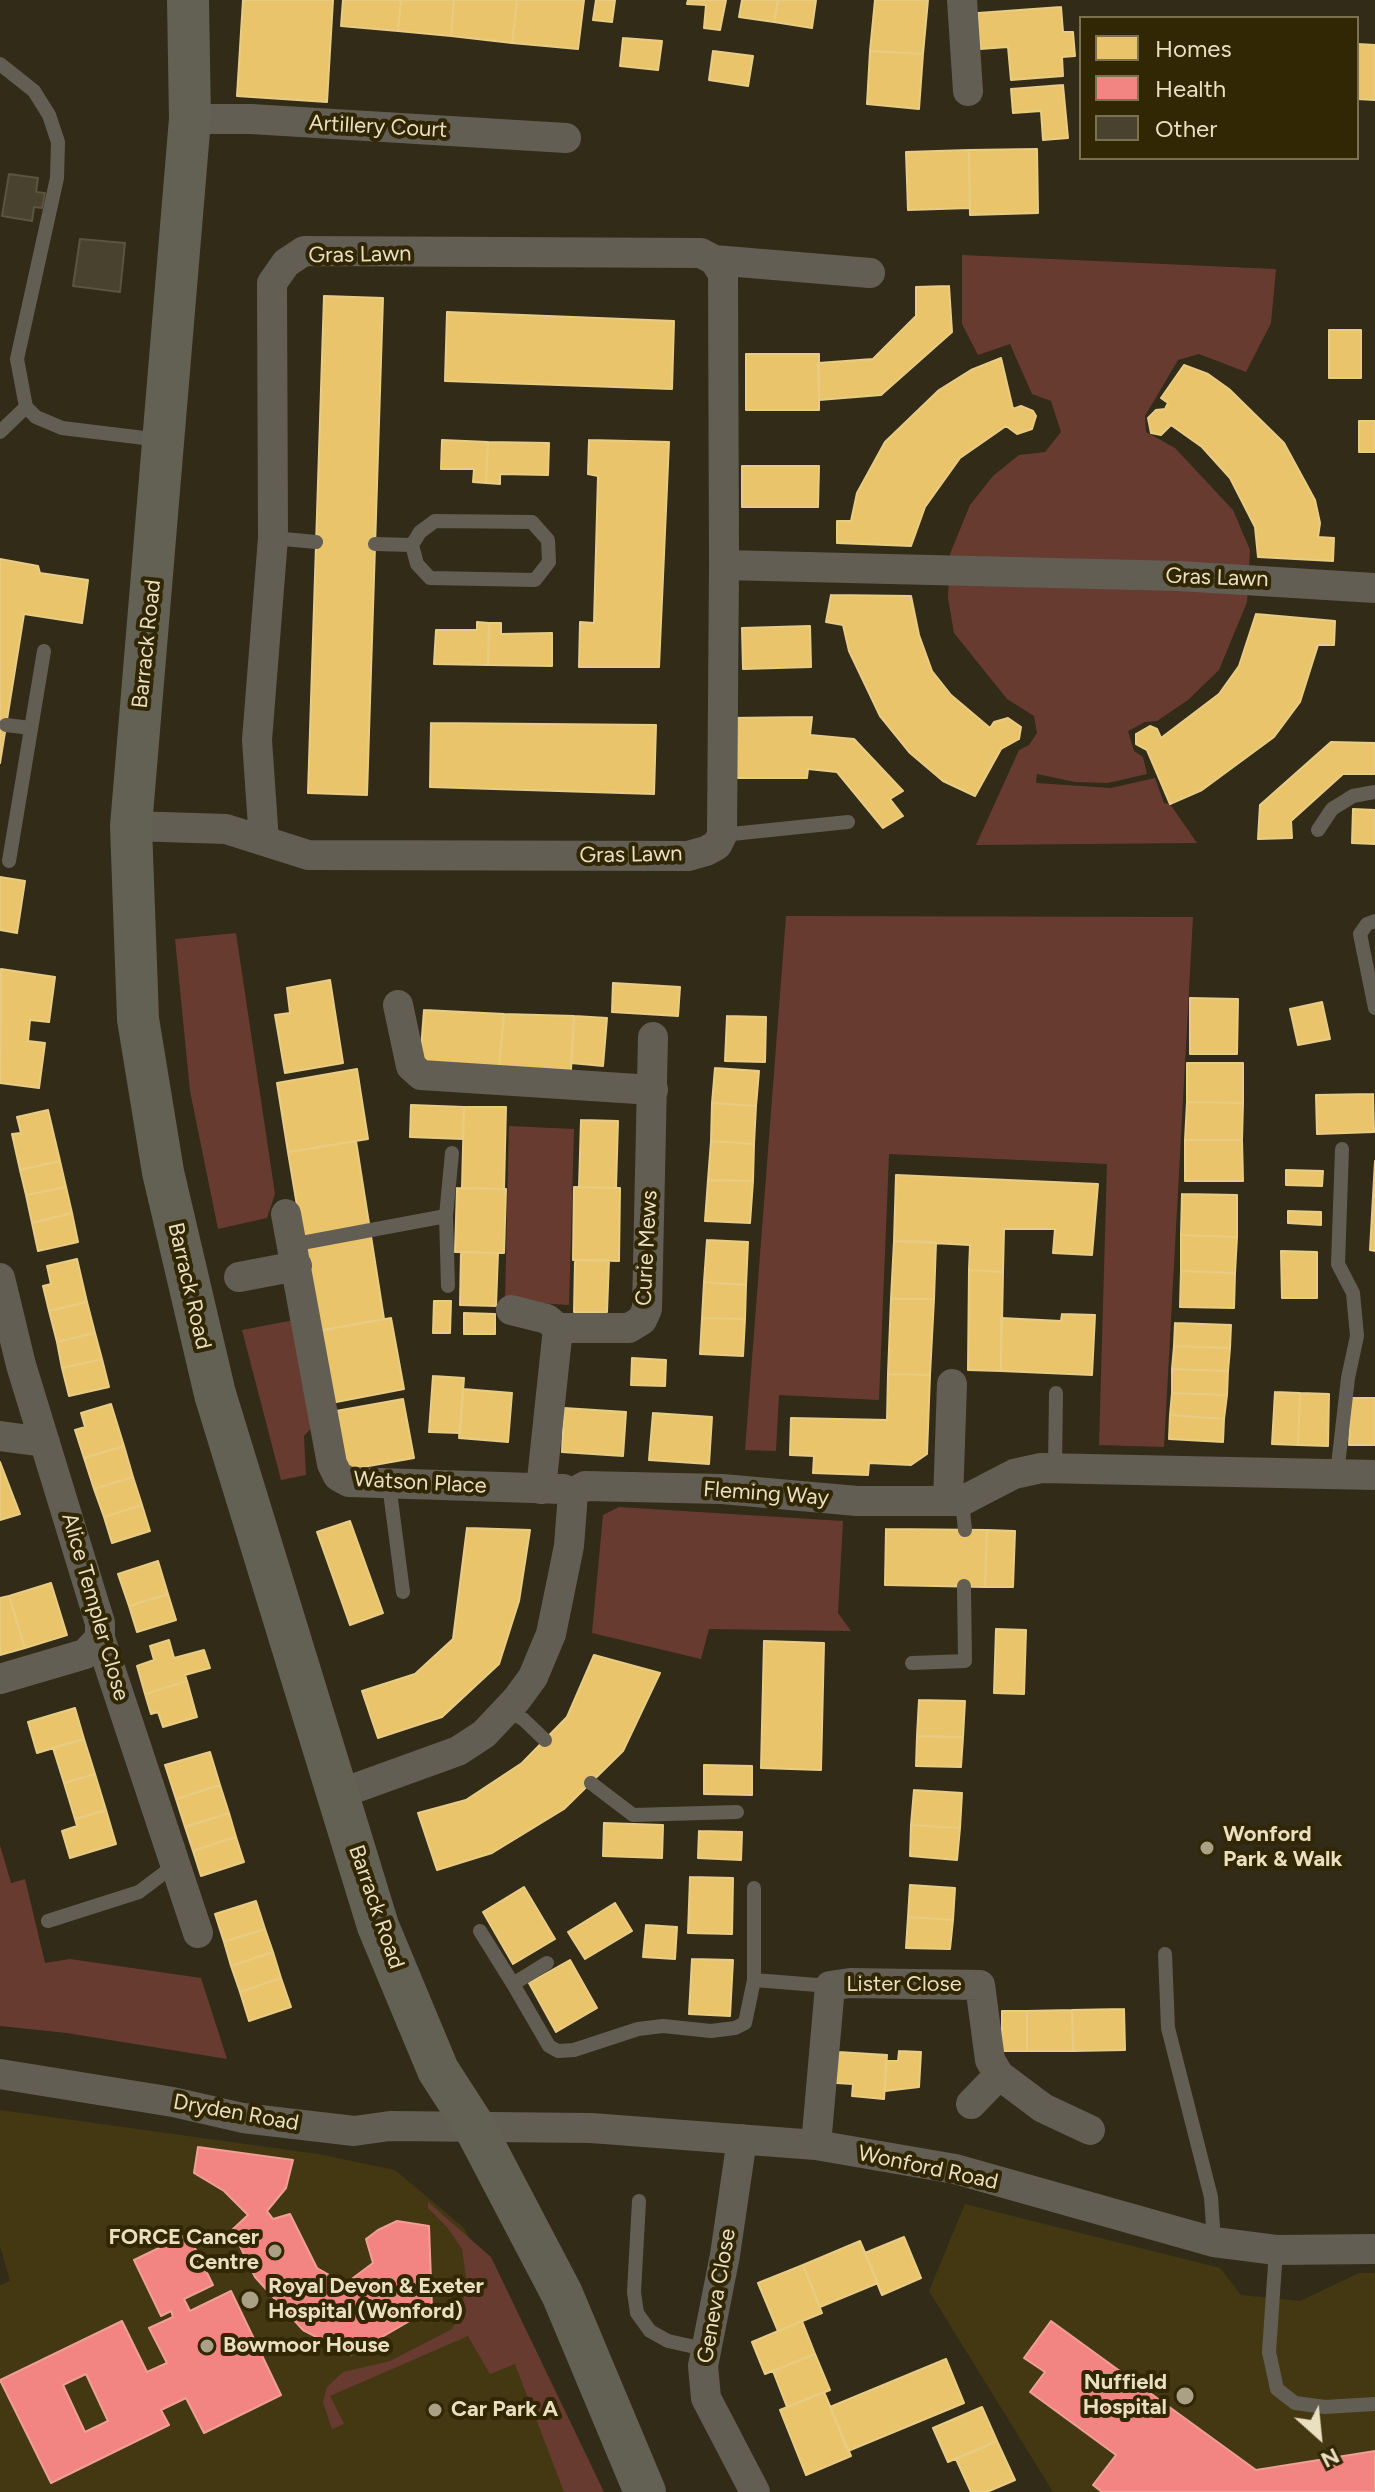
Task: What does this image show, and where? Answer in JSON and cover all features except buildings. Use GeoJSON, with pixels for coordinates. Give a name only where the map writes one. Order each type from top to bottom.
{"type":"FeatureCollection","features":[{"type":"Feature","properties":{"kind":"street","name":"Barrack Road"},"geometry":{"type":"LineString","coordinates":[[188,0],[190,119],[131,826],[138,1019],[163,1172],[215,1394],[378,1926],[438,2070],[474,2126],[562,2294],[645,2492]]}},
{"type":"Feature","properties":{"kind":"street"},"geometry":{"type":"LineString","coordinates":[[962,0],[968,91]]}},
{"type":"Feature","properties":{"kind":"street","name":"Artillery Court"},"geometry":{"type":"LineString","coordinates":[[190,119],[251,119],[566,138]]}},
{"type":"Feature","properties":{"kind":"street","name":"Gras Lawn"},"geometry":{"type":"LineString","coordinates":[[264,841],[257,740],[273,538],[272,283],[286,263],[304,251],[701,253],[714,260],[870,273]]}},
{"type":"Feature","properties":{"kind":"street"},"geometry":{"type":"LineString","coordinates":[[714,260],[723,274],[722,835]]}},
{"type":"Feature","properties":{"kind":"street","name":"Gras Lawn"},"geometry":{"type":"LineString","coordinates":[[724,565],[1179,576],[1375,588]]}},
{"type":"Feature","properties":{"kind":"street","name":"Gras Lawn"},"geometry":{"type":"LineString","coordinates":[[131,826],[226,829],[308,855],[688,856],[717,845],[722,835]]}},
{"type":"Feature","properties":{"kind":"street"},"geometry":{"type":"LineString","coordinates":[[398,1005],[411,1066],[421,1075],[653,1090]]}},
{"type":"Feature","properties":{"kind":"street","name":"Curie Mews"},"geometry":{"type":"LineString","coordinates":[[511,1310],[547,1319],[558,1328],[629,1328],[642,1320],[647,1309],[653,1037]]}},
{"type":"Feature","properties":{"kind":"street","name":"Watson Place"},"geometry":{"type":"LineString","coordinates":[[286,1214],[332,1464],[338,1476],[349,1482],[541,1489],[573,1493]]}},
{"type":"Feature","properties":{"kind":"street"},"geometry":{"type":"LineString","coordinates":[[239,1277],[294,1256]]}},
{"type":"Feature","properties":{"kind":"street","name":"Alice Templer Close"},"geometry":{"type":"LineString","coordinates":[[0,1278],[11,1364],[45,1442],[100,1623],[100,1638],[198,1933]]}},
{"type":"Feature","properties":{"kind":"street"},"geometry":{"type":"LineString","coordinates":[[541,1489],[558,1328]]}},
{"type":"Feature","properties":{"kind":"street"},"geometry":{"type":"LineString","coordinates":[[952,1384],[958,1511]]}},
{"type":"Feature","properties":{"kind":"street"},"geometry":{"type":"LineString","coordinates":[[0,1436],[45,1442]]}},
{"type":"Feature","properties":{"kind":"street","name":"Fleming Way"},"geometry":{"type":"LineString","coordinates":[[573,1493],[585,1486],[722,1489],[958,1511],[1014,1474],[1055,1469],[1375,1475]]}},
{"type":"Feature","properties":{"kind":"street"},"geometry":{"type":"LineString","coordinates":[[339,1794],[458,1751],[484,1734],[533,1677],[551,1634],[569,1546],[573,1493]]}},
{"type":"Feature","properties":{"kind":"street"},"geometry":{"type":"LineString","coordinates":[[0,1679],[85,1654],[100,1638]]}},
{"type":"Feature","properties":{"kind":"street","name":"Lister Close"},"geometry":{"type":"LineString","coordinates":[[816,2145],[830,1986],[980,1985],[990,2060],[999,2075]]}},
{"type":"Feature","properties":{"kind":"street","name":"Dryden Road"},"geometry":{"type":"LineString","coordinates":[[0,2074],[173,2102],[243,2118],[354,2131],[390,2126],[474,2126]]}},
{"type":"Feature","properties":{"kind":"street"},"geometry":{"type":"LineString","coordinates":[[971,2104],[999,2075],[1043,2108],[1090,2130]]}},
{"type":"Feature","properties":{"kind":"street","name":"Wonford Road"},"geometry":{"type":"LineString","coordinates":[[474,2126],[591,2128],[816,2145],[955,2169],[1214,2242],[1276,2250],[1375,2249]]}},
{"type":"Feature","properties":{"kind":"street","name":"Geneva Close"},"geometry":{"type":"LineString","coordinates":[[742,2139],[725,2255],[704,2349],[706,2398],[753,2492]]}},
{"type":"Feature","properties":{"kind":"lane"},"geometry":{"type":"LineString","coordinates":[[0,64],[34,91],[49,115],[58,142],[57,178],[17,359],[26,407],[36,417],[62,428],[126,433],[165,441]]}},
{"type":"Feature","properties":{"kind":"lane"},"geometry":{"type":"LineString","coordinates":[[0,432],[26,407]]}},
{"type":"Feature","properties":{"kind":"lane"},"geometry":{"type":"LineString","coordinates":[[435,521],[532,522],[548,540],[549,562],[535,580],[430,578],[417,564],[412,545],[420,532],[435,521]]}},
{"type":"Feature","properties":{"kind":"lane"},"geometry":{"type":"LineString","coordinates":[[273,538],[316,542]]}},
{"type":"Feature","properties":{"kind":"lane"},"geometry":{"type":"LineString","coordinates":[[375,544],[412,545]]}},
{"type":"Feature","properties":{"kind":"lane"},"geometry":{"type":"LineString","coordinates":[[9,861],[44,651]]}},
{"type":"Feature","properties":{"kind":"lane"},"geometry":{"type":"LineString","coordinates":[[6,725],[31,728]]}},
{"type":"Feature","properties":{"kind":"lane"},"geometry":{"type":"LineString","coordinates":[[1318,830],[1332,809],[1353,796],[1375,792]]}},
{"type":"Feature","properties":{"kind":"lane"},"geometry":{"type":"LineString","coordinates":[[722,835],[848,822]]}},
{"type":"Feature","properties":{"kind":"lane"},"geometry":{"type":"LineString","coordinates":[[1375,921],[1367,924],[1360,934],[1375,1008]]}},
{"type":"Feature","properties":{"kind":"lane"},"geometry":{"type":"LineString","coordinates":[[1337,1474],[1348,1378],[1357,1336],[1353,1293],[1338,1264],[1342,1149]]}},
{"type":"Feature","properties":{"kind":"lane"},"geometry":{"type":"LineString","coordinates":[[448,1286],[446,1216],[452,1153]]}},
{"type":"Feature","properties":{"kind":"lane"},"geometry":{"type":"LineString","coordinates":[[294,1256],[446,1216]]}},
{"type":"Feature","properties":{"kind":"lane"},"geometry":{"type":"LineString","coordinates":[[1055,1469],[1056,1393]]}},
{"type":"Feature","properties":{"kind":"lane"},"geometry":{"type":"LineString","coordinates":[[389,1484],[403,1592]]}},
{"type":"Feature","properties":{"kind":"lane"},"geometry":{"type":"LineString","coordinates":[[912,1663],[965,1661],[964,1586]]}},
{"type":"Feature","properties":{"kind":"lane"},"geometry":{"type":"LineString","coordinates":[[506,1711],[523,1719],[545,1740]]}},
{"type":"Feature","properties":{"kind":"lane"},"geometry":{"type":"LineString","coordinates":[[591,1783],[633,1815],[737,1812]]}},
{"type":"Feature","properties":{"kind":"lane"},"geometry":{"type":"LineString","coordinates":[[48,1921],[139,1892],[176,1864]]}},
{"type":"Feature","properties":{"kind":"lane"},"geometry":{"type":"LineString","coordinates":[[480,1931],[549,2046],[558,2051],[574,2050],[638,2029],[663,2026],[711,2031],[735,2028],[745,2023],[754,1980],[754,1888]]}},
{"type":"Feature","properties":{"kind":"lane"},"geometry":{"type":"LineString","coordinates":[[1165,1954],[1168,2028],[1211,2197],[1214,2242]]}},
{"type":"Feature","properties":{"kind":"lane"},"geometry":{"type":"LineString","coordinates":[[513,1984],[547,1963]]}},
{"type":"Feature","properties":{"kind":"lane","name":"Lister Close"},"geometry":{"type":"LineString","coordinates":[[754,1980],[830,1986]]}},
{"type":"Feature","properties":{"kind":"lane"},"geometry":{"type":"LineString","coordinates":[[639,2201],[634,2292],[637,2313],[650,2331],[668,2341],[704,2349]]}},
{"type":"Feature","properties":{"kind":"lane"},"geometry":{"type":"LineString","coordinates":[[1276,2250],[1269,2352],[1277,2389],[1295,2403],[1325,2407],[1375,2404]]}},
{"type":"Feature","properties":{"kind":"shaded area"},"geometry":{"type":"Polygon","coordinates":[[[962,255],[1276,269],[1271,323],[1246,372],[1199,354],[1178,360],[1145,416],[1146,432],[1175,448],[1233,510],[1250,550],[1247,602],[1219,670],[1188,700],[1157,721],[1145,722],[1128,731],[1134,751],[1143,757],[1147,774],[1108,783],[1075,782],[1037,774],[1036,783],[1111,788],[1155,778],[1164,803],[1170,804],[1197,843],[976,845],[1019,750],[1029,745],[1037,733],[1034,716],[1007,699],[954,633],[948,598],[950,554],[970,505],[993,476],[1019,455],[1045,452],[1061,432],[1051,401],[1032,394],[1010,344],[978,355],[962,324],[962,255]]]}},
{"type":"Feature","properties":{"kind":"shaded area"},"geometry":{"type":"Polygon","coordinates":[[[786,916],[1193,917],[1164,1447],[1099,1445],[1107,1164],[889,1154],[879,1400],[779,1395],[776,1451],[745,1450],[786,916]]]}},
{"type":"Feature","properties":{"kind":"shaded area"},"geometry":{"type":"Polygon","coordinates":[[[236,933],[275,1194],[267,1218],[218,1229],[190,1091],[175,939],[236,933]]]}},
{"type":"Feature","properties":{"kind":"shaded area"},"geometry":{"type":"Polygon","coordinates":[[[509,1126],[574,1129],[569,1305],[505,1301],[509,1126]]]}},
{"type":"Feature","properties":{"kind":"shaded area"},"geometry":{"type":"Polygon","coordinates":[[[294,1320],[313,1426],[304,1436],[306,1475],[281,1480],[242,1330],[294,1320]]]}},
{"type":"Feature","properties":{"kind":"shaded area"},"geometry":{"type":"Polygon","coordinates":[[[619,1507],[843,1521],[838,1613],[851,1631],[709,1629],[701,1659],[592,1633],[603,1515],[619,1507]]]}},
{"type":"Feature","properties":{"kind":"shaded area"},"geometry":{"type":"Polygon","coordinates":[[[0,1845],[11,1883],[25,1879],[45,1963],[70,1959],[201,1978],[227,2059],[67,2033],[0,2026],[0,1845]]]}},
{"type":"Feature","properties":{"kind":"shaded area","name":"Royal Devon & Exeter Hospital (Wonford)"},"geometry":{"type":"Polygon","coordinates":[[[0,2110],[318,2154],[395,2170],[464,2228],[508,2316],[575,2492],[0,2492],[0,2285],[10,2281],[0,2246],[0,2110]]]}},
{"type":"Feature","properties":{"kind":"shaded area"},"geometry":{"type":"Polygon","coordinates":[[[428,2202],[491,2257],[604,2492],[564,2492],[515,2364],[490,2374],[468,2336],[330,2396],[344,2424],[332,2429],[323,2402],[327,2387],[343,2372],[390,2361],[452,2329],[462,2310],[466,2277],[462,2249],[447,2227],[428,2208],[428,2202]]]}},
{"type":"Feature","properties":{"kind":"shaded area","name":"Nuffield Hospital"},"geometry":{"type":"Polygon","coordinates":[[[965,2204],[1220,2268],[1241,2295],[1300,2301],[1359,2273],[1375,2273],[1375,2492],[1053,2492],[929,2291],[965,2204]]]}},
{"type":"Feature","properties":{"kind":"place","name":"Wonford Park & Walk"},"geometry":{"type":"Point","coordinates":[1207,1848]}},
{"type":"Feature","properties":{"kind":"place","name":"FORCE Cancer Centre"},"geometry":{"type":"Point","coordinates":[275,2251]}},
{"type":"Feature","properties":{"kind":"place","name":"Royal Devon & Exeter Hospital (Wonford)"},"geometry":{"type":"Point","coordinates":[250,2300]}},
{"type":"Feature","properties":{"kind":"place","name":"Bowmoor House"},"geometry":{"type":"Point","coordinates":[207,2346]}},
{"type":"Feature","properties":{"kind":"place","name":"Nuffield Hospital"},"geometry":{"type":"Point","coordinates":[1185,2396]}},
{"type":"Feature","properties":{"kind":"place","name":"Car Park A"},"geometry":{"type":"Point","coordinates":[435,2410]}}]}
